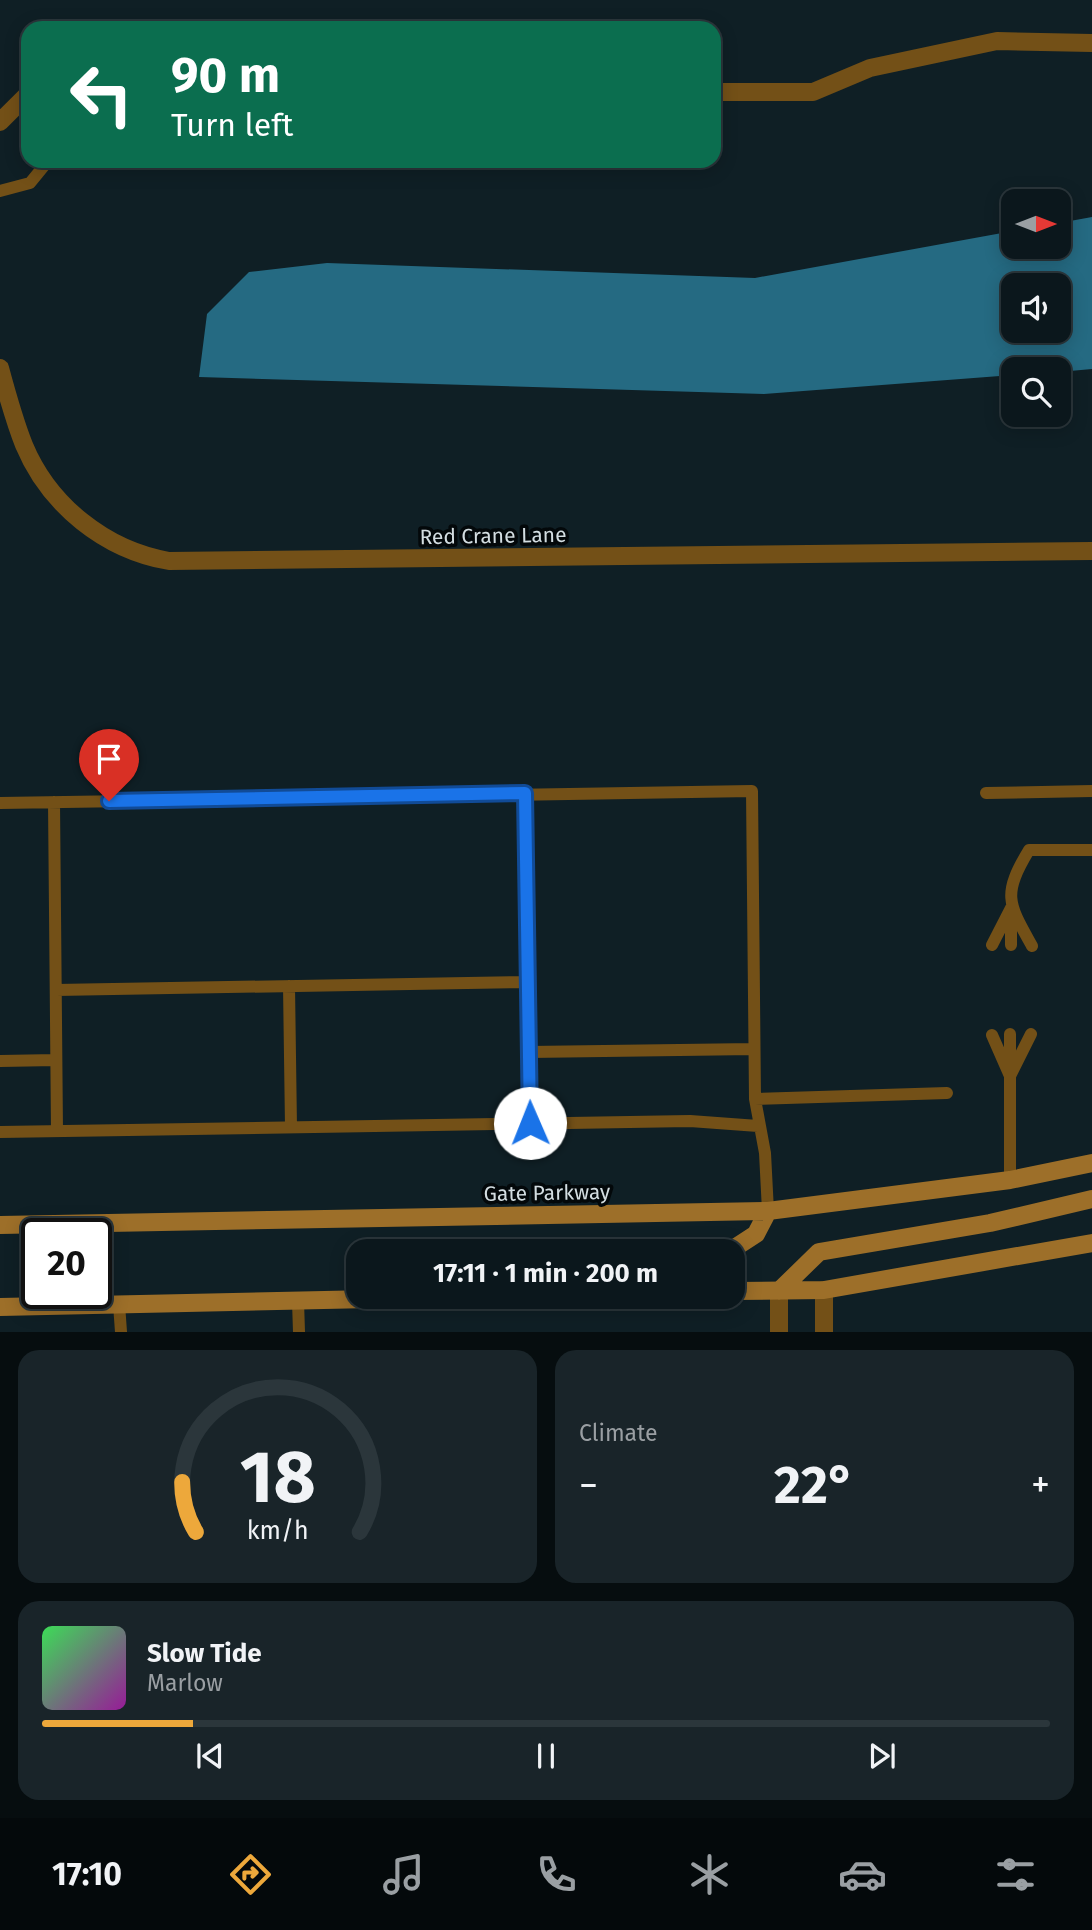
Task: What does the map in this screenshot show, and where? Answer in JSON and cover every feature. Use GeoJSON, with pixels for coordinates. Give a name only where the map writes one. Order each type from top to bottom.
{"type":"FeatureCollection","features":[{"type":"Feature","properties":{"kind":"main road","name":"Gate Parkway"},"geometry":{"type":"LineString","coordinates":[[0,1225],[768,1211],[1010,1180],[1092,1163]]}},
{"type":"Feature","properties":{"kind":"main road"},"geometry":{"type":"LineString","coordinates":[[779,1291],[819,1252],[990,1223],[1092,1199]]}},
{"type":"Feature","properties":{"kind":"main road"},"geometry":{"type":"LineString","coordinates":[[745,1241],[756,1234],[768,1211]]}},
{"type":"Feature","properties":{"kind":"main road"},"geometry":{"type":"LineString","coordinates":[[745,1292],[824,1290],[1092,1243]]}},
{"type":"Feature","properties":{"kind":"main road"},"geometry":{"type":"LineString","coordinates":[[0,1307],[346,1300]]}},
{"type":"Feature","properties":{"kind":"street"},"geometry":{"type":"LineString","coordinates":[[721,92],[813,92],[870,68],[997,41],[1092,43]]}},
{"type":"Feature","properties":{"kind":"street"},"geometry":{"type":"LineString","coordinates":[[0,122],[21,101]]}},
{"type":"Feature","properties":{"kind":"street","name":"Red Crane Lane"},"geometry":{"type":"LineString","coordinates":[[0,368],[24,447],[43,480],[71,513],[127,550],[169,561],[1092,551]]}},
{"type":"Feature","properties":{"kind":"street"},"geometry":{"type":"LineString","coordinates":[[824,1290],[824,1332]]}},
{"type":"Feature","properties":{"kind":"street"},"geometry":{"type":"LineString","coordinates":[[779,1291],[779,1332]]}},
{"type":"Feature","properties":{"kind":"lane"},"geometry":{"type":"LineString","coordinates":[[0,191],[30,183],[42,168]]}},
{"type":"Feature","properties":{"kind":"lane"},"geometry":{"type":"LineString","coordinates":[[0,803],[752,791],[755,1099],[765,1153],[768,1211]]}},
{"type":"Feature","properties":{"kind":"lane"},"geometry":{"type":"LineString","coordinates":[[986,793],[1092,791]]}},
{"type":"Feature","properties":{"kind":"lane"},"geometry":{"type":"LineString","coordinates":[[525,793],[530,1123]]}},
{"type":"Feature","properties":{"kind":"lane"},"geometry":{"type":"LineString","coordinates":[[54,802],[57,1131]]}},
{"type":"Feature","properties":{"kind":"lane"},"geometry":{"type":"LineString","coordinates":[[1011,945],[1012,878],[1029,850],[1092,850]]}},
{"type":"Feature","properties":{"kind":"lane"},"geometry":{"type":"LineString","coordinates":[[992,945],[1011,908]]}},
{"type":"Feature","properties":{"kind":"lane"},"geometry":{"type":"LineString","coordinates":[[1011,908],[1032,946]]}},
{"type":"Feature","properties":{"kind":"lane"},"geometry":{"type":"LineString","coordinates":[[55,990],[528,982]]}},
{"type":"Feature","properties":{"kind":"lane"},"geometry":{"type":"LineString","coordinates":[[289,986],[291,1127]]}},
{"type":"Feature","properties":{"kind":"lane"},"geometry":{"type":"LineString","coordinates":[[1010,1034],[1010,1180]]}},
{"type":"Feature","properties":{"kind":"lane"},"geometry":{"type":"LineString","coordinates":[[1010,1076],[1031,1034]]}},
{"type":"Feature","properties":{"kind":"lane"},"geometry":{"type":"LineString","coordinates":[[992,1035],[1010,1076]]}},
{"type":"Feature","properties":{"kind":"lane"},"geometry":{"type":"LineString","coordinates":[[529,1052],[754,1049]]}},
{"type":"Feature","properties":{"kind":"lane"},"geometry":{"type":"LineString","coordinates":[[0,1061],[56,1060]]}},
{"type":"Feature","properties":{"kind":"lane"},"geometry":{"type":"LineString","coordinates":[[755,1099],[947,1093]]}},
{"type":"Feature","properties":{"kind":"lane"},"geometry":{"type":"LineString","coordinates":[[0,1132],[690,1121],[758,1126]]}},
{"type":"Feature","properties":{"kind":"lane"},"geometry":{"type":"LineString","coordinates":[[298,1301],[299,1332]]}},
{"type":"Feature","properties":{"kind":"lane"},"geometry":{"type":"LineString","coordinates":[[118,1304],[121,1332]]}},
{"type":"Feature","properties":{"kind":"water"},"geometry":{"type":"Polygon","coordinates":[[[1092,217],[1092,369],[1071,371],[1071,357],[1001,357],[1001,376],[764,394],[199,377],[207,314],[249,272],[327,263],[755,278],[1001,233],[1001,259],[1071,259],[1071,221],[1092,217]]]}},
{"type":"Feature","properties":{"kind":"route"},"geometry":{"type":"LineString","coordinates":[[109,801],[525,793],[530,1123]]}}]}
